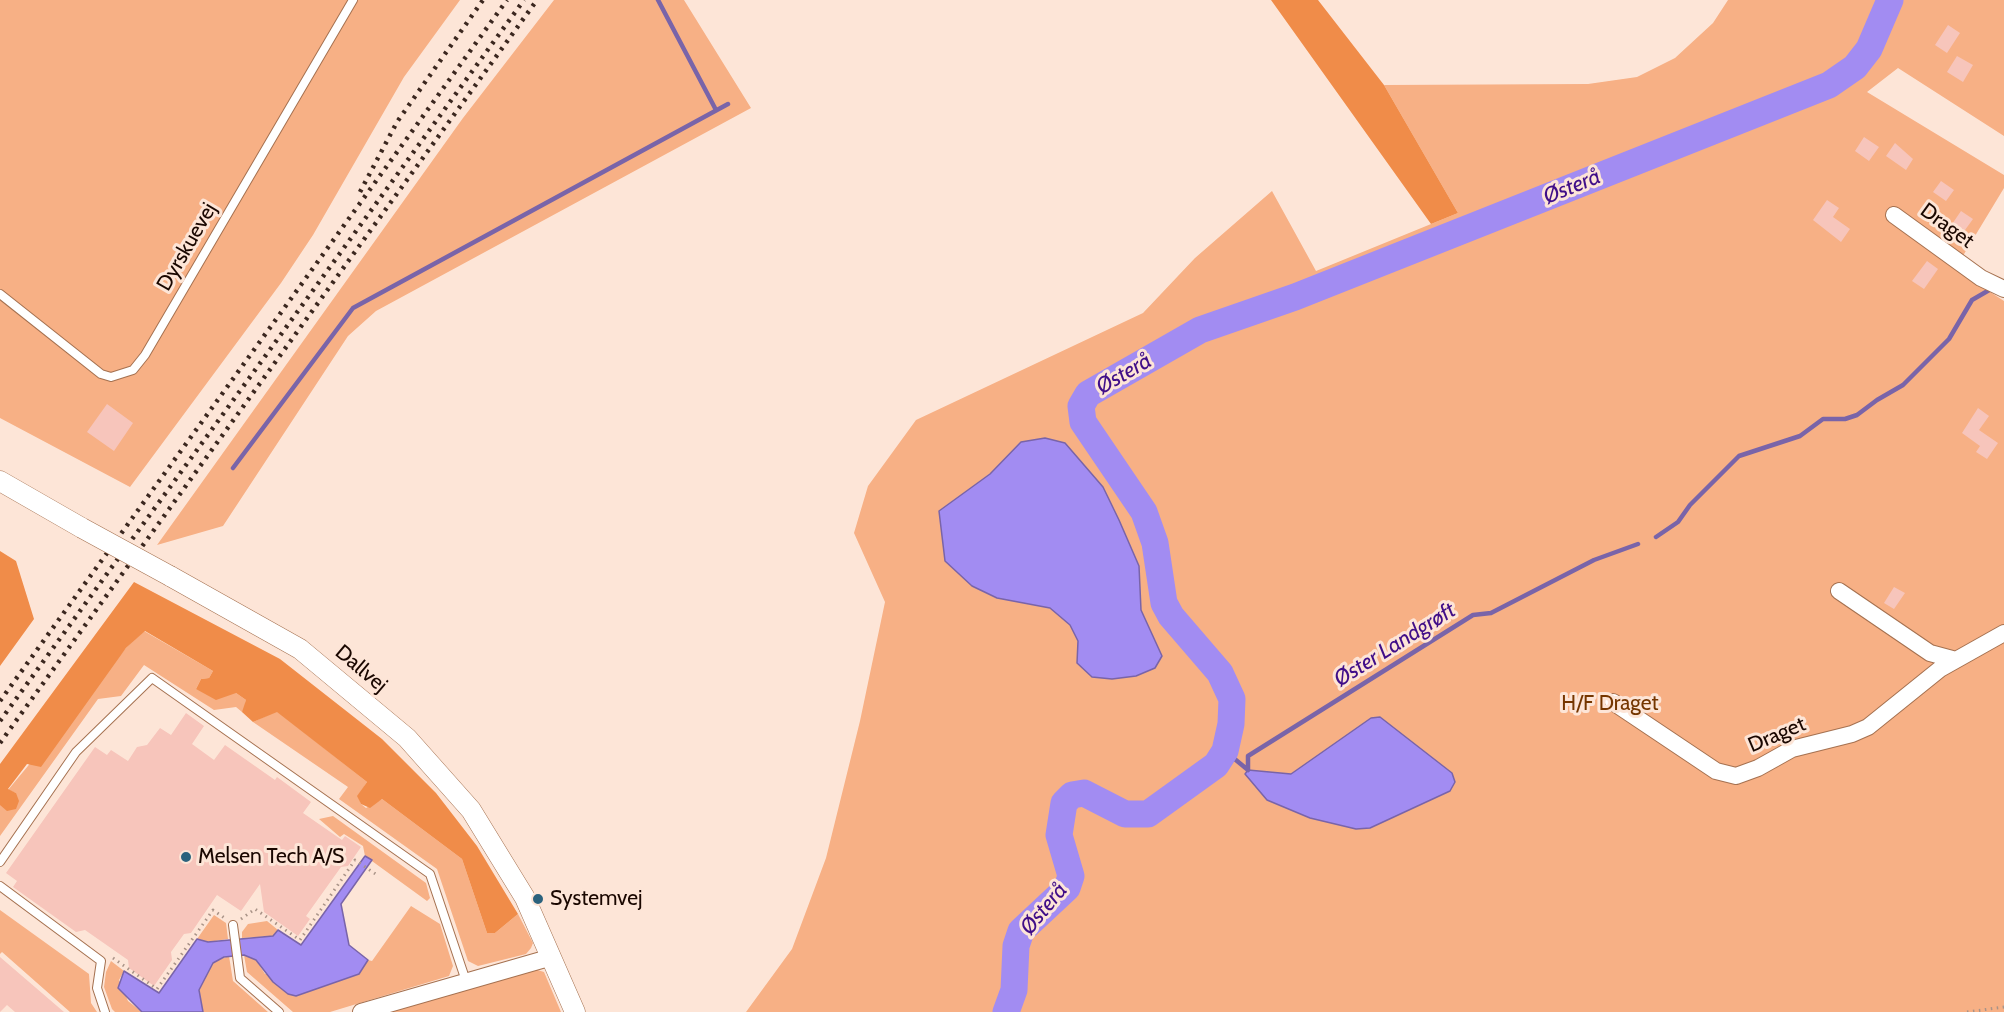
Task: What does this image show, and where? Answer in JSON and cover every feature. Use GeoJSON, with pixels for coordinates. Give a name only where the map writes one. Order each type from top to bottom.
{"type":"FeatureCollection","features":[{"type":"Feature","properties":{"kind":"street","name":"Draget"},"geometry":{"type":"LineString","coordinates":[[1894,215],[1981,278],[2004,289]]}},
{"type":"Feature","properties":{"kind":"street","name":"Dallvej"},"geometry":{"type":"LineString","coordinates":[[0,481],[300,649],[407,738],[471,810],[525,898],[575,1012]]}},
{"type":"Feature","properties":{"kind":"street"},"geometry":{"type":"LineString","coordinates":[[1839,591],[1930,653],[1956,660]]}},
{"type":"Feature","properties":{"kind":"street","name":"Draget"},"geometry":{"type":"LineString","coordinates":[[1613,702],[1716,771],[1736,776],[1758,768],[1792,749],[1852,734],[1868,727],[1940,669],[2004,633]]}},
{"type":"Feature","properties":{"kind":"street"},"geometry":{"type":"LineString","coordinates":[[361,1012],[552,957]]}},
{"type":"Feature","properties":{"kind":"lane","name":"Dyrskuevej"},"geometry":{"type":"LineString","coordinates":[[0,294],[101,374],[111,377],[133,370],[352,0]]}},
{"type":"Feature","properties":{"kind":"lane"},"geometry":{"type":"LineString","coordinates":[[0,862],[76,752],[152,678],[430,874],[466,981]]}},
{"type":"Feature","properties":{"kind":"lane"},"geometry":{"type":"LineString","coordinates":[[0,886],[101,961],[97,988],[105,1012]]}},
{"type":"Feature","properties":{"kind":"lane"},"geometry":{"type":"LineString","coordinates":[[234,925],[240,978],[279,1012]]}},
{"type":"Feature","properties":{"kind":"path"},"geometry":{"type":"LineString","coordinates":[[358,862],[378,876]]}},
{"type":"Feature","properties":{"kind":"path"},"geometry":{"type":"LineString","coordinates":[[1967,1012],[2004,1007]]}},
{"type":"Feature","properties":{"kind":"green space"},"geometry":{"type":"Polygon","coordinates":[[[0,0],[460,0],[404,77],[313,235],[281,283],[130,487],[0,418],[0,0]]]}},
{"type":"Feature","properties":{"kind":"green space"},"geometry":{"type":"Polygon","coordinates":[[[554,0],[684,0],[751,108],[376,311],[348,336],[223,526],[157,545],[463,118],[554,0]]]}},
{"type":"Feature","properties":{"kind":"green space","name":"H/F Draget"},"geometry":{"type":"Polygon","coordinates":[[[1728,0],[2004,0],[2004,136],[1898,68],[1867,92],[2004,175],[2004,188],[1955,269],[2004,301],[2004,628],[1938,663],[1880,716],[1716,778],[1740,784],[1793,756],[1851,742],[1952,670],[2004,639],[2004,1012],[746,1012],[792,949],[826,858],[860,721],[885,602],[854,533],[868,486],[916,420],[1143,313],[1195,258],[1272,191],[1316,271],[1458,213],[1384,85],[1588,84],[1637,77],[1675,58],[1713,23],[1728,0]]]}},
{"type":"Feature","properties":{"kind":"green space"},"geometry":{"type":"Polygon","coordinates":[[[144,631],[213,671],[209,678],[201,679],[196,689],[236,693],[246,700],[245,708],[242,712],[236,707],[214,710],[144,665],[121,696],[98,699],[0,836],[0,805],[16,793],[8,790],[126,648],[144,631]]]}},
{"type":"Feature","properties":{"kind":"green space"},"geometry":{"type":"Polygon","coordinates":[[[277,711],[367,782],[358,796],[361,804],[366,808],[382,799],[462,859],[487,933],[495,933],[518,914],[533,943],[526,954],[478,966],[468,961],[437,869],[339,799],[348,787],[253,722],[277,711]]]}},
{"type":"Feature","properties":{"kind":"green space"},"geometry":{"type":"Polygon","coordinates":[[[333,816],[426,883],[430,898],[427,901],[365,856],[363,846],[344,834],[340,837],[319,819],[333,816]]]}},
{"type":"Feature","properties":{"kind":"green space"},"geometry":{"type":"Polygon","coordinates":[[[411,906],[440,924],[453,966],[449,976],[330,1012],[293,1012],[247,972],[244,955],[256,960],[265,974],[359,974],[368,960],[372,961],[411,906]]]}},
{"type":"Feature","properties":{"kind":"green space"},"geometry":{"type":"Polygon","coordinates":[[[0,910],[89,974],[91,1003],[97,1012],[70,1012],[2,952],[0,954],[0,910]]]}},
{"type":"Feature","properties":{"kind":"green space"},"geometry":{"type":"Polygon","coordinates":[[[214,915],[226,923],[228,939],[208,942],[197,939],[214,915]]]}},
{"type":"Feature","properties":{"kind":"green space"},"geometry":{"type":"Polygon","coordinates":[[[267,921],[278,930],[273,936],[242,938],[242,932],[248,924],[267,921]]]}},
{"type":"Feature","properties":{"kind":"green space"},"geometry":{"type":"Polygon","coordinates":[[[229,956],[233,981],[268,1012],[203,1012],[199,990],[204,977],[213,962],[229,956]]]}},
{"type":"Feature","properties":{"kind":"green space"},"geometry":{"type":"Polygon","coordinates":[[[111,961],[124,971],[119,980],[128,1001],[142,1012],[115,1012],[112,1009],[104,987],[106,972],[111,961]]]}},
{"type":"Feature","properties":{"kind":"green space"},"geometry":{"type":"Polygon","coordinates":[[[534,969],[544,972],[561,1012],[384,1012],[534,969]]]}},
{"type":"Feature","properties":{"kind":"shaded area"},"geometry":{"type":"Polygon","coordinates":[[[1271,0],[1318,0],[1384,85],[1458,213],[1431,224],[1271,0]]]}},
{"type":"Feature","properties":{"kind":"shaded area"},"geometry":{"type":"Polygon","coordinates":[[[1045,438],[1065,443],[1103,487],[1119,520],[1139,566],[1141,610],[1162,656],[1155,668],[1136,676],[1112,679],[1092,677],[1077,663],[1078,641],[1070,625],[1050,608],[997,598],[972,586],[945,561],[939,511],[990,474],[1021,442],[1045,438]]]}},
{"type":"Feature","properties":{"kind":"shaded area"},"geometry":{"type":"Polygon","coordinates":[[[0,551],[16,561],[34,619],[0,666],[0,551]]]}},
{"type":"Feature","properties":{"kind":"shaded area"},"geometry":{"type":"Polygon","coordinates":[[[134,582],[280,659],[382,739],[436,793],[477,846],[518,914],[495,933],[487,933],[462,859],[382,799],[370,808],[361,804],[357,796],[367,782],[277,712],[253,722],[242,712],[246,700],[236,693],[216,700],[196,689],[201,679],[209,678],[213,671],[145,631],[126,648],[41,767],[27,764],[8,789],[16,793],[19,801],[16,809],[7,811],[0,805],[0,764],[134,582]]]}},
{"type":"Feature","properties":{"kind":"shaded area"},"geometry":{"type":"Polygon","coordinates":[[[1380,717],[1452,773],[1455,782],[1450,791],[1370,828],[1356,829],[1310,818],[1267,800],[1245,774],[1248,770],[1291,774],[1371,718],[1380,717]]]}},
{"type":"Feature","properties":{"kind":"shaded area"},"geometry":{"type":"Polygon","coordinates":[[[365,856],[372,860],[341,904],[349,945],[368,960],[359,974],[296,996],[288,994],[273,982],[256,960],[244,955],[224,957],[213,963],[199,990],[203,1012],[142,1012],[118,988],[124,971],[159,993],[197,939],[208,942],[273,936],[278,930],[301,945],[365,856]]]}},
{"type":"Feature","properties":{"kind":"building"},"geometry":{"type":"Polygon","coordinates":[[[1948,25],[1960,33],[1947,53],[1935,45],[1948,25]]]}},
{"type":"Feature","properties":{"kind":"building"},"geometry":{"type":"Polygon","coordinates":[[[1957,56],[1973,65],[1963,82],[1947,72],[1957,56]]]}},
{"type":"Feature","properties":{"kind":"building"},"geometry":{"type":"Polygon","coordinates":[[[1864,137],[1879,147],[1869,161],[1855,151],[1864,137]]]}},
{"type":"Feature","properties":{"kind":"building"},"geometry":{"type":"Polygon","coordinates":[[[1895,143],[1913,159],[1906,170],[1886,156],[1895,143]]]}},
{"type":"Feature","properties":{"kind":"building"},"geometry":{"type":"Polygon","coordinates":[[[1941,181],[1954,190],[1946,201],[1933,192],[1941,181]]]}},
{"type":"Feature","properties":{"kind":"building"},"geometry":{"type":"Polygon","coordinates":[[[1827,200],[1839,208],[1833,217],[1850,229],[1841,242],[1813,220],[1827,200]]]}},
{"type":"Feature","properties":{"kind":"building"},"geometry":{"type":"Polygon","coordinates":[[[1961,211],[1973,219],[1957,241],[1946,233],[1961,211]]]}},
{"type":"Feature","properties":{"kind":"building"},"geometry":{"type":"Polygon","coordinates":[[[1927,261],[1938,269],[1924,289],[1912,281],[1927,261]]]}},
{"type":"Feature","properties":{"kind":"building"},"geometry":{"type":"Polygon","coordinates":[[[107,404],[133,423],[114,451],[87,432],[107,404]]]}},
{"type":"Feature","properties":{"kind":"building"},"geometry":{"type":"Polygon","coordinates":[[[1978,408],[1989,416],[1979,430],[1998,443],[1987,459],[1976,452],[1980,446],[1962,433],[1978,408]]]}},
{"type":"Feature","properties":{"kind":"building"},"geometry":{"type":"Polygon","coordinates":[[[1894,587],[1905,593],[1894,609],[1884,603],[1894,587]]]}},
{"type":"Feature","properties":{"kind":"building","name":"Melsen Tech A/S"},"geometry":{"type":"Polygon","coordinates":[[[186,713],[204,726],[192,744],[214,760],[225,745],[275,780],[277,777],[311,802],[303,813],[342,840],[345,836],[361,847],[348,866],[341,867],[306,916],[310,919],[298,936],[264,912],[260,884],[241,911],[217,895],[191,933],[184,934],[171,952],[172,960],[154,986],[129,968],[128,960],[85,930],[76,932],[13,887],[17,881],[6,873],[95,747],[107,755],[111,750],[128,761],[137,747],[147,745],[160,728],[171,735],[186,713]]]}},
{"type":"Feature","properties":{"kind":"building"},"geometry":{"type":"Polygon","coordinates":[[[0,957],[64,1012],[15,1012],[7,1005],[0,1012],[0,957]]]}},
{"type":"Feature","properties":{"kind":"waterway"},"geometry":{"type":"LineString","coordinates":[[658,0],[716,110]]}},
{"type":"Feature","properties":{"kind":"waterway","name":"Østerå"},"geometry":{"type":"LineString","coordinates":[[1006,1012],[1014,990],[1016,946],[1021,931],[1067,888],[1071,876],[1059,835],[1064,803],[1072,795],[1084,793],[1125,814],[1148,814],[1216,765],[1225,751],[1231,724],[1232,699],[1220,673],[1171,616],[1164,603],[1155,543],[1144,512],[1083,422],[1081,406],[1088,394],[1200,330],[1295,297],[1829,85],[1855,67],[1869,49],[1890,0]]}},
{"type":"Feature","properties":{"kind":"waterway"},"geometry":{"type":"LineString","coordinates":[[233,468],[353,308],[728,104]]}},
{"type":"Feature","properties":{"kind":"waterway","name":"Øster Landgrøft"},"geometry":{"type":"LineString","coordinates":[[1656,537],[1678,522],[1690,505],[1739,456],[1800,436],[1823,419],[1845,419],[1857,415],[1903,385],[1949,339],[1972,300],[1991,289]]}},
{"type":"Feature","properties":{"kind":"waterway","name":"Øster Landgrøft"},"geometry":{"type":"LineString","coordinates":[[1248,770],[1248,756],[1473,615],[1491,613],[1594,560],[1638,544]]}},
{"type":"Feature","properties":{"kind":"waterway","name":"Øster Landgrøft"},"geometry":{"type":"LineString","coordinates":[[1225,751],[1248,770]]}},
{"type":"Feature","properties":{"kind":"railway"},"geometry":{"type":"LineString","coordinates":[[360,192],[397,122],[483,0]]}},
{"type":"Feature","properties":{"kind":"railway"},"geometry":{"type":"LineString","coordinates":[[0,701],[507,0]]}},
{"type":"Feature","properties":{"kind":"railway"},"geometry":{"type":"LineString","coordinates":[[0,721],[524,0]]}},
{"type":"Feature","properties":{"kind":"railway"},"geometry":{"type":"LineString","coordinates":[[0,743],[537,0]]}},
{"type":"Feature","properties":{"kind":"place","name":"Melsen Tech A/S"},"geometry":{"type":"Point","coordinates":[186,857]}},
{"type":"Feature","properties":{"kind":"place","name":"Systemvej"},"geometry":{"type":"Point","coordinates":[538,899]}}]}
